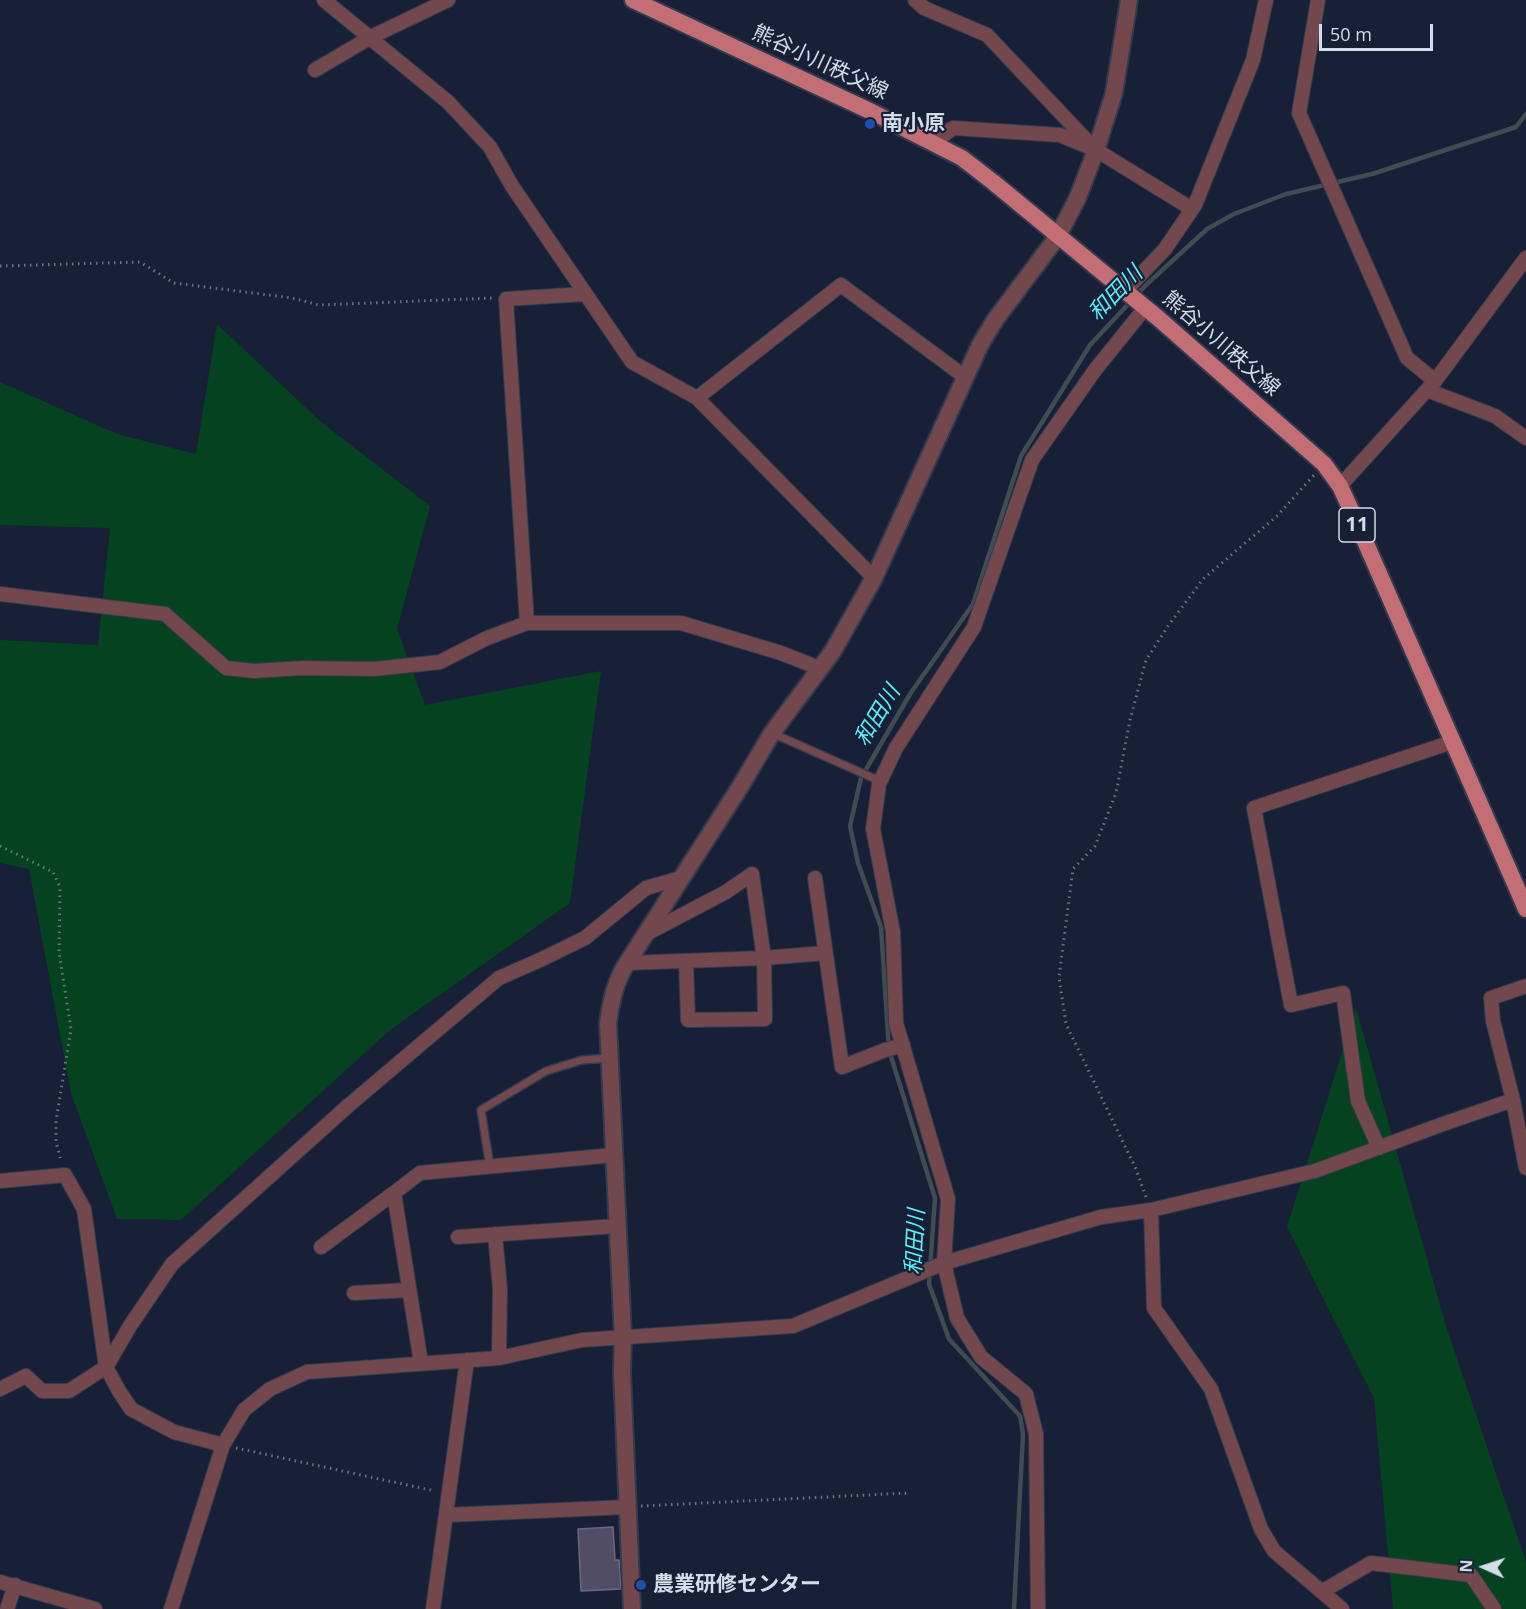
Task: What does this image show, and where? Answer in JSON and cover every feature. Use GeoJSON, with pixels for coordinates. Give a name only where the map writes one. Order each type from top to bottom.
{"type":"FeatureCollection","features":[{"type":"Feature","properties":{"kind":"main road","name":"熊谷小川秩父線"},"geometry":{"type":"LineString","coordinates":[[633,0],[934,142],[962,158],[1125,291],[1324,464],[1340,486],[1526,909]]}},
{"type":"Feature","properties":{"kind":"street"},"geometry":{"type":"LineString","coordinates":[[324,0],[448,102],[490,147],[512,186],[632,362],[697,398],[874,578]]}},
{"type":"Feature","properties":{"kind":"street"},"geometry":{"type":"LineString","coordinates":[[315,70],[371,37],[448,0]]}},
{"type":"Feature","properties":{"kind":"street"},"geometry":{"type":"LineString","coordinates":[[915,0],[924,8],[987,35],[1096,150]]}},
{"type":"Feature","properties":{"kind":"street"},"geometry":{"type":"LineString","coordinates":[[632,1609],[622,1372],[623,1337],[608,1023],[611,1000],[619,976],[772,733],[833,651],[874,578],[965,377],[995,320],[1058,236],[1078,197],[1114,93],[1129,0]]}},
{"type":"Feature","properties":{"kind":"street"},"geometry":{"type":"LineString","coordinates":[[1125,291],[1165,249],[1192,209],[1253,60],[1266,0]]}},
{"type":"Feature","properties":{"kind":"street"},"geometry":{"type":"LineString","coordinates":[[1318,0],[1299,113],[1407,358],[1431,386],[1495,416],[1526,438]]}},
{"type":"Feature","properties":{"kind":"street"},"geometry":{"type":"LineString","coordinates":[[934,142],[953,128],[1060,135],[1096,150],[1192,209]]}},
{"type":"Feature","properties":{"kind":"street"},"geometry":{"type":"LineString","coordinates":[[1340,486],[1431,386],[1526,258]]}},
{"type":"Feature","properties":{"kind":"street"},"geometry":{"type":"LineString","coordinates":[[697,398],[841,285],[965,377]]}},
{"type":"Feature","properties":{"kind":"street"},"geometry":{"type":"LineString","coordinates":[[527,623],[506,299],[585,294]]}},
{"type":"Feature","properties":{"kind":"street"},"geometry":{"type":"LineString","coordinates":[[1038,1609],[1036,1434],[1026,1394],[981,1357],[957,1318],[944,1263],[948,1199],[896,1023],[893,932],[873,829],[880,781],[896,748],[974,627],[1032,460],[1095,370],[1145,308]]}},
{"type":"Feature","properties":{"kind":"street"},"geometry":{"type":"LineString","coordinates":[[0,594],[165,614],[226,668],[254,671],[303,668],[374,669],[440,662],[486,638],[527,623],[681,623],[781,653],[819,668]]}},
{"type":"Feature","properties":{"kind":"street"},"geometry":{"type":"LineString","coordinates":[[1379,1148],[1358,1101],[1343,993],[1291,1005],[1254,808],[1452,742]]}},
{"type":"Feature","properties":{"kind":"street"},"geometry":{"type":"LineString","coordinates":[[646,934],[726,892],[752,874],[764,958],[765,1019],[688,1020],[686,961]]}},
{"type":"Feature","properties":{"kind":"street"},"geometry":{"type":"LineString","coordinates":[[0,1389],[26,1377],[42,1391],[69,1391],[106,1367],[130,1326],[172,1264],[349,1105],[499,978],[585,938],[646,888],[681,878]]}},
{"type":"Feature","properties":{"kind":"street"},"geometry":{"type":"LineString","coordinates":[[815,878],[842,1067],[903,1045]]}},
{"type":"Feature","properties":{"kind":"street"},"geometry":{"type":"LineString","coordinates":[[627,963],[764,958],[825,953]]}},
{"type":"Feature","properties":{"kind":"street"},"geometry":{"type":"LineString","coordinates":[[1526,986],[1491,998],[1493,1021],[1513,1100],[1526,1168]]}},
{"type":"Feature","properties":{"kind":"street"},"geometry":{"type":"LineString","coordinates":[[171,1609],[223,1446],[244,1410],[270,1389],[307,1372],[499,1358],[582,1340],[793,1326],[944,1263],[1101,1217],[1151,1210],[1315,1171],[1513,1100]]}},
{"type":"Feature","properties":{"kind":"street"},"geometry":{"type":"LineString","coordinates":[[321,1247],[420,1173],[614,1155]]}},
{"type":"Feature","properties":{"kind":"street"},"geometry":{"type":"LineString","coordinates":[[0,1181],[65,1175],[84,1209],[106,1367],[119,1391],[132,1409],[174,1432],[223,1446]]}},
{"type":"Feature","properties":{"kind":"street"},"geometry":{"type":"LineString","coordinates":[[394,1193],[421,1363]]}},
{"type":"Feature","properties":{"kind":"street"},"geometry":{"type":"LineString","coordinates":[[1151,1210],[1154,1308],[1211,1389],[1261,1529],[1274,1551],[1342,1609]]}},
{"type":"Feature","properties":{"kind":"street"},"geometry":{"type":"LineString","coordinates":[[458,1237],[617,1226]]}},
{"type":"Feature","properties":{"kind":"street"},"geometry":{"type":"LineString","coordinates":[[495,1234],[500,1289],[499,1358]]}},
{"type":"Feature","properties":{"kind":"street"},"geometry":{"type":"LineString","coordinates":[[354,1293],[409,1290]]}},
{"type":"Feature","properties":{"kind":"street"},"geometry":{"type":"LineString","coordinates":[[433,1609],[467,1360]]}},
{"type":"Feature","properties":{"kind":"street"},"geometry":{"type":"LineString","coordinates":[[447,1515],[627,1507]]}},
{"type":"Feature","properties":{"kind":"street"},"geometry":{"type":"LineString","coordinates":[[1323,1591],[1371,1563],[1471,1575],[1494,1609]]}},
{"type":"Feature","properties":{"kind":"street"},"geometry":{"type":"LineString","coordinates":[[0,1582],[95,1609]]}},
{"type":"Feature","properties":{"kind":"street"},"geometry":{"type":"LineString","coordinates":[[7,1609],[15,1585]]}},
{"type":"Feature","properties":{"kind":"lane"},"geometry":{"type":"LineString","coordinates":[[772,733],[880,781]]}},
{"type":"Feature","properties":{"kind":"lane"},"geometry":{"type":"LineString","coordinates":[[490,1167],[482,1110],[546,1071],[582,1060],[610,1058]]}},
{"type":"Feature","properties":{"kind":"path"},"geometry":{"type":"LineString","coordinates":[[0,266],[140,262],[174,283],[292,298],[319,305],[506,299]]}},
{"type":"Feature","properties":{"kind":"path"},"geometry":{"type":"LineString","coordinates":[[1151,1210],[1136,1169],[1066,1024],[1059,977],[1073,869],[1095,846],[1116,793],[1130,720],[1146,660],[1203,579],[1277,516],[1324,464]]}},
{"type":"Feature","properties":{"kind":"path"},"geometry":{"type":"LineString","coordinates":[[0,846],[53,872],[60,887],[59,952],[71,1029],[56,1121],[56,1142],[65,1175]]}},
{"type":"Feature","properties":{"kind":"path"},"geometry":{"type":"LineString","coordinates":[[223,1446],[450,1494]]}},
{"type":"Feature","properties":{"kind":"path"},"geometry":{"type":"LineString","coordinates":[[627,1507],[909,1493]]}},
{"type":"Feature","properties":{"kind":"green space"},"geometry":{"type":"Polygon","coordinates":[[[217,324],[321,422],[430,506],[397,629],[425,705],[601,671],[570,903],[390,1030],[181,1220],[117,1219],[71,1093],[29,869],[0,863],[0,640],[98,645],[110,528],[0,525],[0,382],[117,434],[196,454],[217,324]]]}},
{"type":"Feature","properties":{"kind":"green space"},"geometry":{"type":"Polygon","coordinates":[[[1356,1008],[1446,1326],[1526,1562],[1526,1609],[1393,1609],[1374,1398],[1287,1227],[1356,1008]]]}},
{"type":"Feature","properties":{"kind":"building"},"geometry":{"type":"Polygon","coordinates":[[[613,1527],[615,1560],[619,1560],[621,1589],[581,1591],[578,1529],[613,1527]]]}},
{"type":"Feature","properties":{"kind":"waterway","name":"和田川"},"geometry":{"type":"LineString","coordinates":[[1014,1609],[1023,1434],[1020,1416],[949,1339],[929,1284],[935,1198],[889,1050],[881,927],[858,863],[850,826],[861,778],[910,694],[973,604],[1021,456],[1090,345],[1146,285],[1207,229],[1234,214],[1286,194],[1372,174],[1516,127],[1526,114]]}},
{"type":"Feature","properties":{"kind":"place","name":"南小原"},"geometry":{"type":"Point","coordinates":[870,124]}},
{"type":"Feature","properties":{"kind":"place","name":"農業研修センター"},"geometry":{"type":"Point","coordinates":[641,1585]}}]}
